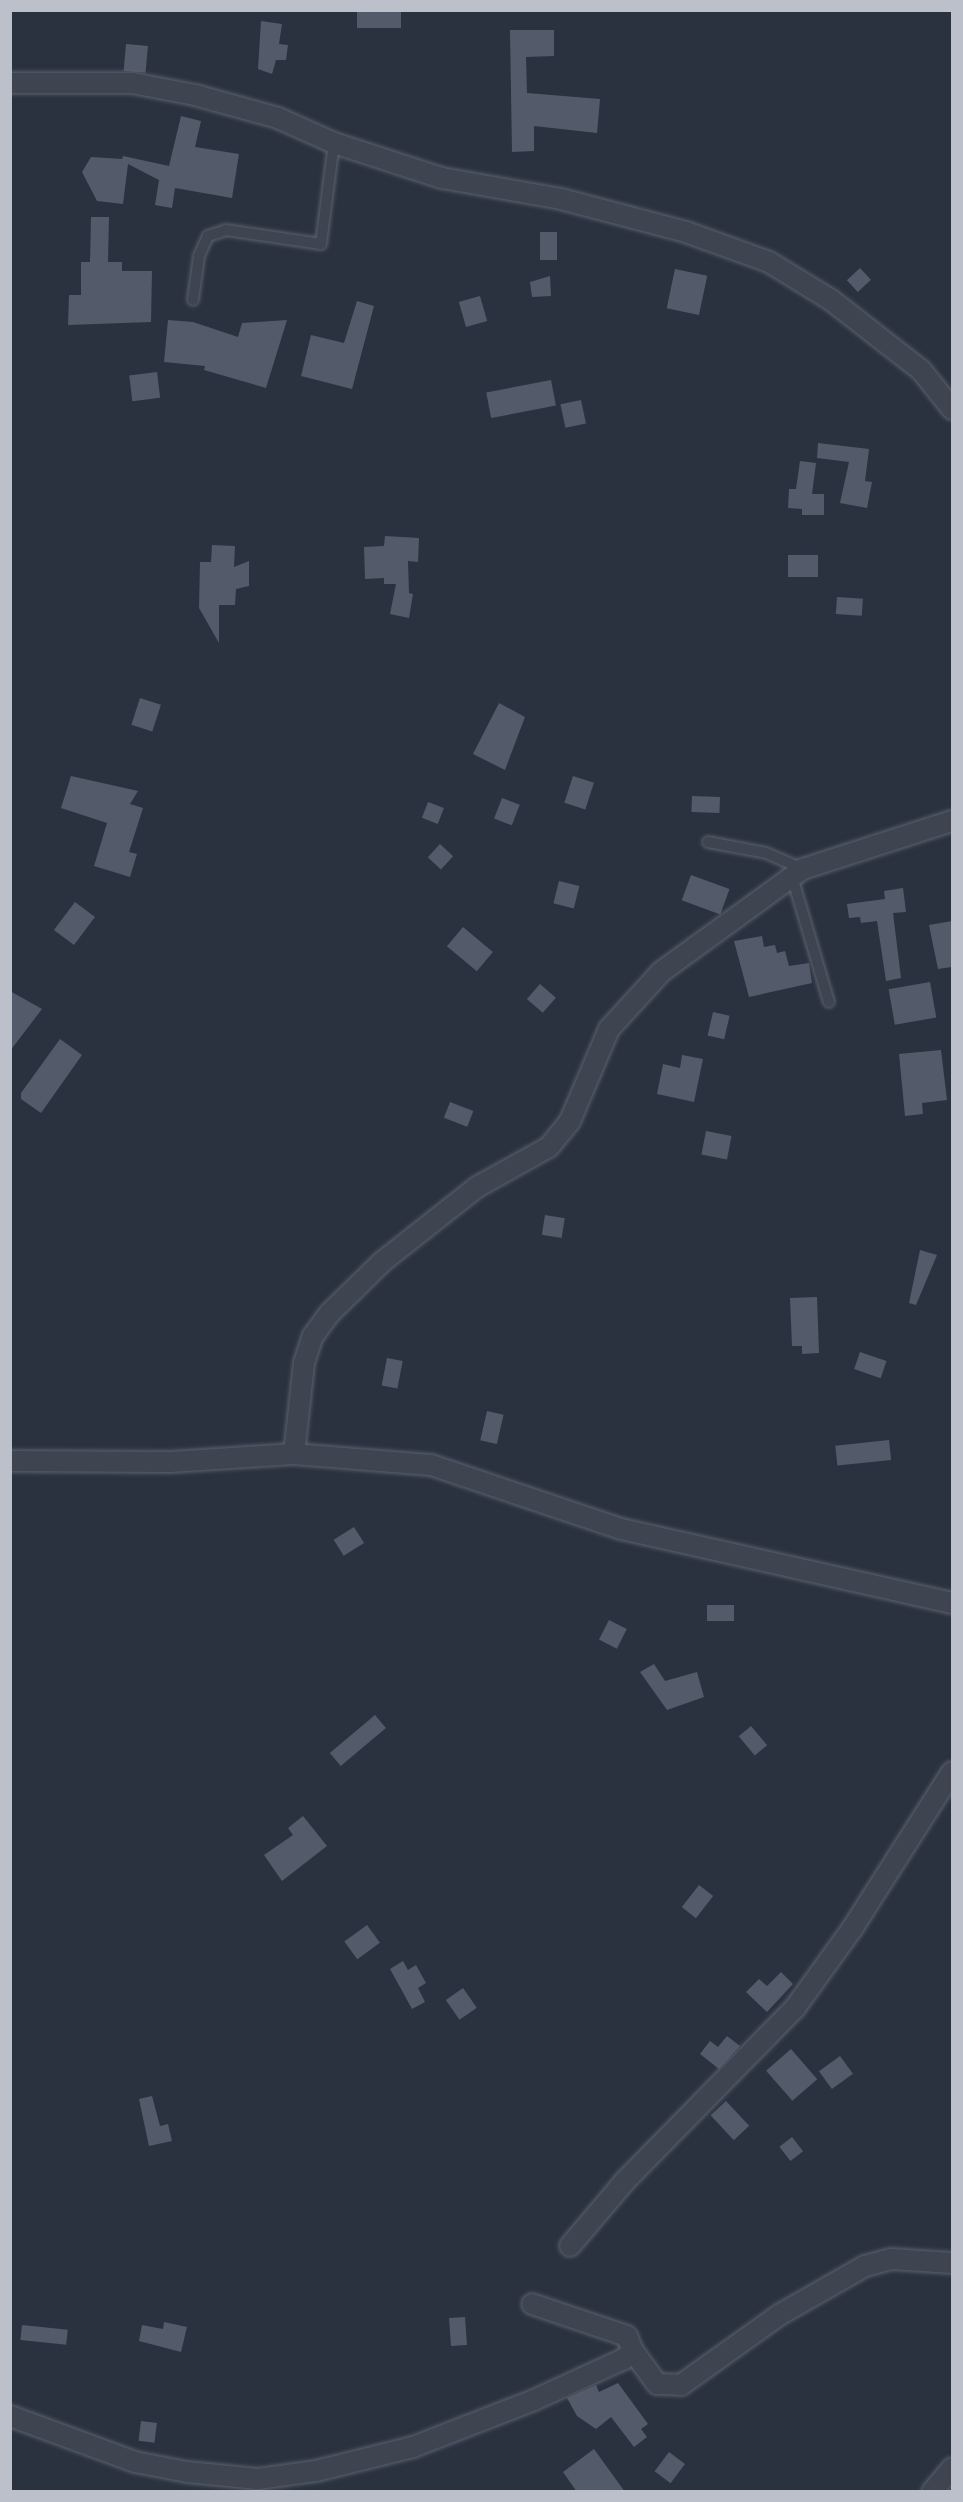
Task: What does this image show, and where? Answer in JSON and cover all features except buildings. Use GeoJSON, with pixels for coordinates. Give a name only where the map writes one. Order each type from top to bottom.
{"type":"FeatureCollection","features":[{"type":"Feature","properties":{"kind":"street"},"geometry":{"type":"LineString","coordinates":[[10,83],[132,83],[278,117],[334,143],[442,178],[561,200],[686,232],[769,262],[831,300],[921,370],[952,409]]}},
{"type":"Feature","properties":{"kind":"street"},"geometry":{"type":"LineString","coordinates":[[294,1455],[303,1363],[313,1336],[330,1313],[382,1262],[477,1187],[549,1147],[570,1120],[609,1029],[661,972],[798,875],[952,820]]}},
{"type":"Feature","properties":{"kind":"street"},"geometry":{"type":"LineString","coordinates":[[10,1461],[170,1462],[294,1455],[431,1465],[621,1529],[952,1603]]}},
{"type":"Feature","properties":{"kind":"street"},"geometry":{"type":"LineString","coordinates":[[570,2246],[702,2100],[795,2008],[952,1772]]}},
{"type":"Feature","properties":{"kind":"street"},"geometry":{"type":"LineString","coordinates":[[532,2304],[627,2336],[633,2351],[657,2384],[681,2385],[779,2315],[865,2266],[891,2259],[952,2263]]}},
{"type":"Feature","properties":{"kind":"street"},"geometry":{"type":"LineString","coordinates":[[10,2416],[135,2462],[258,2479],[316,2471],[412,2447],[534,2400],[624,2359],[633,2351]]}},
{"type":"Feature","properties":{"kind":"street"},"geometry":{"type":"LineString","coordinates":[[932,2492],[951,2474]]}},
{"type":"Feature","properties":{"kind":"lane"},"geometry":{"type":"LineString","coordinates":[[193,300],[199,256],[208,236],[226,230],[321,244],[334,143]]}},
{"type":"Feature","properties":{"kind":"lane"},"geometry":{"type":"LineString","coordinates":[[708,842],[766,853],[798,875],[829,1002]]}}]}
